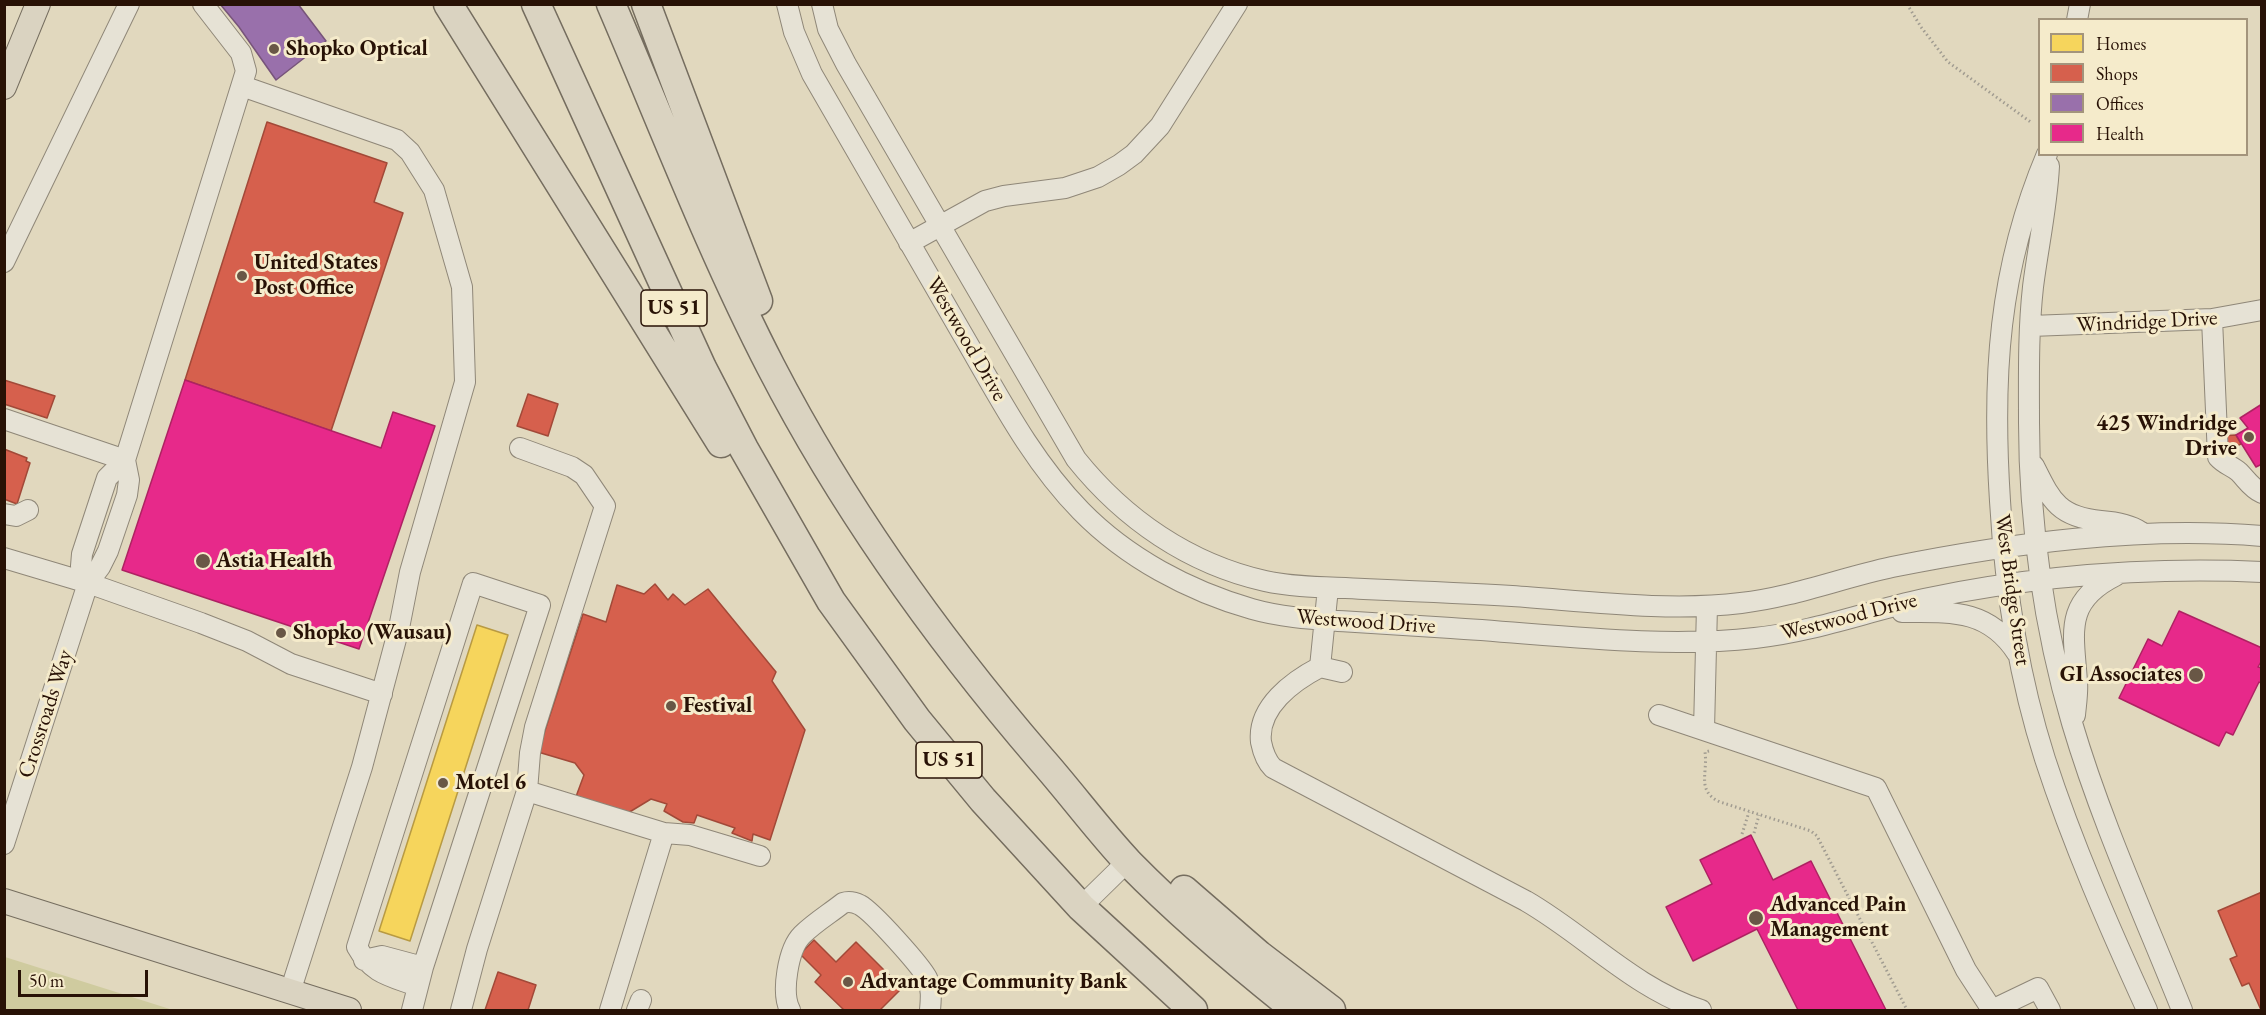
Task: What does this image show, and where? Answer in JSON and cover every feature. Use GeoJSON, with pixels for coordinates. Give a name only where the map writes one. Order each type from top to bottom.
{"type":"FeatureCollection","features":[{"type":"Feature","properties":{"kind":"highway"},"geometry":{"type":"LineString","coordinates":[[448,4],[789,552],[800,568],[831,602]]}},
{"type":"Feature","properties":{"kind":"highway","name":"US 51"},"geometry":{"type":"LineString","coordinates":[[536,4],[702,368],[744,449],[831,602],[866,653],[950,762],[1025,847],[1081,907],[1193,1011]]}},
{"type":"Feature","properties":{"kind":"highway","name":"US 51"},"geometry":{"type":"LineString","coordinates":[[611,4],[754,333],[820,455],[940,636],[1128,861],[1205,935],[1296,1011]]}},
{"type":"Feature","properties":{"kind":"highway"},"geometry":{"type":"LineString","coordinates":[[646,4],[771,334],[867,527]]}},
{"type":"Feature","properties":{"kind":"highway"},"geometry":{"type":"LineString","coordinates":[[1064,787],[1259,955],[1331,1011]]}},
{"type":"Feature","properties":{"kind":"main road"},"geometry":{"type":"LineString","coordinates":[[4,87],[38,4]]}},
{"type":"Feature","properties":{"kind":"main road"},"geometry":{"type":"LineString","coordinates":[[4,901],[349,1011]]}},
{"type":"Feature","properties":{"kind":"street"},"geometry":{"type":"LineString","coordinates":[[4,262],[129,4]]}},
{"type":"Feature","properties":{"kind":"street"},"geometry":{"type":"LineString","coordinates":[[4,419],[125,460],[246,71],[241,53],[203,4]]}},
{"type":"Feature","properties":{"kind":"street","name":"Westwood Drive"},"geometry":{"type":"LineString","coordinates":[[787,4],[794,32],[812,75],[1036,456],[1053,480],[1091,521],[1139,558],[1202,591],[1258,611],[1325,620],[1625,639],[1706,641],[1776,635],[1917,600],[2007,584],[2118,574],[2262,572]]}},
{"type":"Feature","properties":{"kind":"street","name":"Westwood Drive"},"geometry":{"type":"LineString","coordinates":[[822,4],[828,29],[841,55],[1024,368],[1069,450],[1092,480],[1124,510],[1173,545],[1223,568],[1265,581],[1328,588],[1707,606],[1770,598],[1882,570],[2003,547],[2145,535],[2209,533],[2262,536]]}},
{"type":"Feature","properties":{"kind":"street"},"geometry":{"type":"LineString","coordinates":[[909,243],[993,198],[1050,192],[1078,185],[1109,171],[1134,154],[1160,126],[1237,4]]}},
{"type":"Feature","properties":{"kind":"street"},"geometry":{"type":"LineString","coordinates":[[242,86],[397,140],[410,153],[434,190],[462,287],[465,382],[410,572],[382,694],[362,767],[290,992]]}},
{"type":"Feature","properties":{"kind":"street","name":"West Bridge Street"},"geometry":{"type":"LineString","coordinates":[[2048,156],[2028,204],[2014,254],[1998,351],[1996,411],[2007,584],[2019,655],[2041,745],[2114,938],[2147,1011]]}},
{"type":"Feature","properties":{"kind":"street","name":"West Bridge Street"},"geometry":{"type":"LineString","coordinates":[[2049,156],[2048,189],[2033,290],[2031,326],[2030,458],[2036,544],[2058,667],[2073,726],[2110,831],[2182,1011]]}},
{"type":"Feature","properties":{"kind":"street","name":"Windridge Drive"},"geometry":{"type":"LineString","coordinates":[[2031,326],[2212,319],[2262,310]]}},
{"type":"Feature","properties":{"kind":"street"},"geometry":{"type":"LineString","coordinates":[[2212,319],[2218,457],[2223,463],[2237,471],[2252,488],[2262,493]]}},
{"type":"Feature","properties":{"kind":"street"},"geometry":{"type":"LineString","coordinates":[[460,1011],[477,949],[527,791],[535,727],[605,506],[584,476],[572,467],[520,448]]}},
{"type":"Feature","properties":{"kind":"street"},"geometry":{"type":"LineString","coordinates":[[2030,458],[2047,493],[2062,508],[2082,519],[2123,524],[2145,535]]}},
{"type":"Feature","properties":{"kind":"street","name":"Crossroads Way"},"geometry":{"type":"LineString","coordinates":[[4,844],[88,583],[108,551],[127,495],[129,480],[125,460]]}},
{"type":"Feature","properties":{"kind":"street"},"geometry":{"type":"LineString","coordinates":[[4,514],[16,516],[28,510]]}},
{"type":"Feature","properties":{"kind":"street"},"geometry":{"type":"LineString","coordinates":[[4,558],[88,583],[215,628],[247,641],[291,664],[382,694]]}},
{"type":"Feature","properties":{"kind":"street"},"geometry":{"type":"LineString","coordinates":[[2073,726],[2077,684],[2073,644],[2075,623],[2088,596],[2106,580],[2118,574]]}},
{"type":"Feature","properties":{"kind":"street"},"geometry":{"type":"LineString","coordinates":[[412,1011],[417,986],[540,605],[473,583],[357,947],[364,960],[378,972],[417,986]]}},
{"type":"Feature","properties":{"kind":"street"},"geometry":{"type":"LineString","coordinates":[[1320,667],[1328,588]]}},
{"type":"Feature","properties":{"kind":"street"},"geometry":{"type":"LineString","coordinates":[[1704,730],[1707,606]]}},
{"type":"Feature","properties":{"kind":"street"},"geometry":{"type":"LineString","coordinates":[[1876,612],[1945,612],[1967,615],[2001,632],[2019,655]]}},
{"type":"Feature","properties":{"kind":"street"},"geometry":{"type":"LineString","coordinates":[[1342,672],[1320,667],[1287,690],[1271,706],[1261,730],[1262,746],[1267,761],[1273,768],[1520,898],[1561,923],[1650,986],[1701,1011]]}},
{"type":"Feature","properties":{"kind":"street"},"geometry":{"type":"LineString","coordinates":[[1659,715],[1876,788],[1960,960],[1992,1010],[2038,988],[2050,1011]]}},
{"type":"Feature","properties":{"kind":"street"},"geometry":{"type":"LineString","coordinates":[[527,791],[664,833],[690,835],[760,856]]}},
{"type":"Feature","properties":{"kind":"street"},"geometry":{"type":"LineString","coordinates":[[610,1011],[664,833]]}},
{"type":"Feature","properties":{"kind":"street"},"geometry":{"type":"LineString","coordinates":[[1081,907],[1128,861]]}},
{"type":"Feature","properties":{"kind":"street"},"geometry":{"type":"LineString","coordinates":[[790,1011],[786,1002],[785,990],[789,965],[800,937],[843,903],[849,901],[860,905],[877,918],[926,976],[931,994],[930,1011]]}},
{"type":"Feature","properties":{"kind":"street"},"geometry":{"type":"LineString","coordinates":[[364,960],[382,956],[423,967]]}},
{"type":"Feature","properties":{"kind":"path"},"geometry":{"type":"LineString","coordinates":[[1907,4],[1921,27],[1948,62],[2032,123]]}},
{"type":"Feature","properties":{"kind":"path"},"geometry":{"type":"LineString","coordinates":[[1708,751],[1705,752],[1704,786],[1708,795],[1720,802],[1811,831],[1817,836],[1907,1011]]}},
{"type":"Feature","properties":{"kind":"path"},"geometry":{"type":"LineString","coordinates":[[1742,834],[1749,812]]}},
{"type":"Feature","properties":{"kind":"path"},"geometry":{"type":"LineString","coordinates":[[1754,833],[1759,815]]}},
{"type":"Feature","properties":{"kind":"shaded area"},"geometry":{"type":"Polygon","coordinates":[[[5,957],[173,1010],[5,1010],[5,957]]]}},
{"type":"Feature","properties":{"kind":"building: Homes","name":"Motel 6"},"geometry":{"type":"Polygon","coordinates":[[[477,625],[508,635],[410,941],[379,931],[477,625]]]}},
{"type":"Feature","properties":{"kind":"building: Shops"},"geometry":{"type":"Polygon","coordinates":[[[267,122],[387,163],[374,202],[403,213],[331,431],[185,380],[267,122]]]}},
{"type":"Feature","properties":{"kind":"building: Shops"},"geometry":{"type":"Polygon","coordinates":[[[4,380],[55,396],[47,418],[4,404],[4,380]]]}},
{"type":"Feature","properties":{"kind":"building: Shops"},"geometry":{"type":"Polygon","coordinates":[[[528,394],[558,404],[548,436],[517,426],[528,394]]]}},
{"type":"Feature","properties":{"kind":"building: Shops"},"geometry":{"type":"Polygon","coordinates":[[[2236,435],[2241,444],[2220,453],[2220,436],[2236,435]]]}},
{"type":"Feature","properties":{"kind":"building: Shops"},"geometry":{"type":"Polygon","coordinates":[[[4,449],[27,458],[26,461],[30,463],[17,504],[4,499],[4,449]]]}},
{"type":"Feature","properties":{"kind":"building: Shops","name":"Festival"},"geometry":{"type":"Polygon","coordinates":[[[655,584],[668,600],[673,594],[685,605],[708,589],[776,672],[772,681],[805,730],[770,840],[753,834],[752,841],[732,833],[735,828],[697,815],[694,823],[683,822],[664,811],[667,804],[651,799],[618,819],[574,802],[584,775],[575,763],[538,752],[583,614],[606,622],[617,585],[644,594],[655,584]]]}},
{"type":"Feature","properties":{"kind":"building: Shops"},"geometry":{"type":"Polygon","coordinates":[[[2262,892],[2261,1010],[2249,983],[2242,986],[2230,959],[2237,956],[2218,911],[2262,892]]]}},
{"type":"Feature","properties":{"kind":"building: Shops"},"geometry":{"type":"Polygon","coordinates":[[[814,940],[836,962],[856,942],[902,988],[880,1010],[844,1010],[815,982],[821,975],[800,954],[814,940]]]}},
{"type":"Feature","properties":{"kind":"building: Shops"},"geometry":{"type":"Polygon","coordinates":[[[498,972],[536,985],[528,1010],[485,1010],[498,972]]]}},
{"type":"Feature","properties":{"kind":"building: Offices"},"geometry":{"type":"Polygon","coordinates":[[[220,4],[298,4],[326,41],[276,80],[220,4]]]}},
{"type":"Feature","properties":{"kind":"building: Health"},"geometry":{"type":"Polygon","coordinates":[[[185,380],[381,448],[393,412],[435,426],[359,649],[122,570],[185,380]]]}},
{"type":"Feature","properties":{"kind":"building: Health","name":"425 Windridge Drive"},"geometry":{"type":"Polygon","coordinates":[[[2262,404],[2262,464],[2256,467],[2236,435],[2248,428],[2240,418],[2262,404]]]}},
{"type":"Feature","properties":{"kind":"building: Health","name":"GI Associates"},"geometry":{"type":"Polygon","coordinates":[[[2179,611],[2262,648],[2262,660],[2258,667],[2262,668],[2262,684],[2259,682],[2233,735],[2226,732],[2219,746],[2119,698],[2148,639],[2162,646],[2179,611]]]}},
{"type":"Feature","properties":{"kind":"building: Health","name":"Advanced Pain Management"},"geometry":{"type":"Polygon","coordinates":[[[1751,835],[1773,880],[1811,861],[1886,1010],[1798,1010],[1757,929],[1693,961],[1666,907],[1712,884],[1700,860],[1751,835]]]}},
{"type":"Feature","properties":{"kind":"place","name":"Shopko Optical"},"geometry":{"type":"Point","coordinates":[274,49]}},
{"type":"Feature","properties":{"kind":"place","name":"United States Post Office"},"geometry":{"type":"Point","coordinates":[242,276]}},
{"type":"Feature","properties":{"kind":"place","name":"425 Windridge Drive"},"geometry":{"type":"Point","coordinates":[2249,437]}},
{"type":"Feature","properties":{"kind":"place","name":"Astia Health"},"geometry":{"type":"Point","coordinates":[203,561]}},
{"type":"Feature","properties":{"kind":"place","name":"Shopko (Wausau)"},"geometry":{"type":"Point","coordinates":[281,633]}},
{"type":"Feature","properties":{"kind":"place","name":"GI Associates"},"geometry":{"type":"Point","coordinates":[2196,675]}},
{"type":"Feature","properties":{"kind":"place","name":"Festival"},"geometry":{"type":"Point","coordinates":[671,706]}},
{"type":"Feature","properties":{"kind":"place","name":"Motel 6"},"geometry":{"type":"Point","coordinates":[443,783]}},
{"type":"Feature","properties":{"kind":"place","name":"Advanced Pain Management"},"geometry":{"type":"Point","coordinates":[1756,918]}},
{"type":"Feature","properties":{"kind":"place","name":"Advantage Community Bank"},"geometry":{"type":"Point","coordinates":[848,982]}}]}
